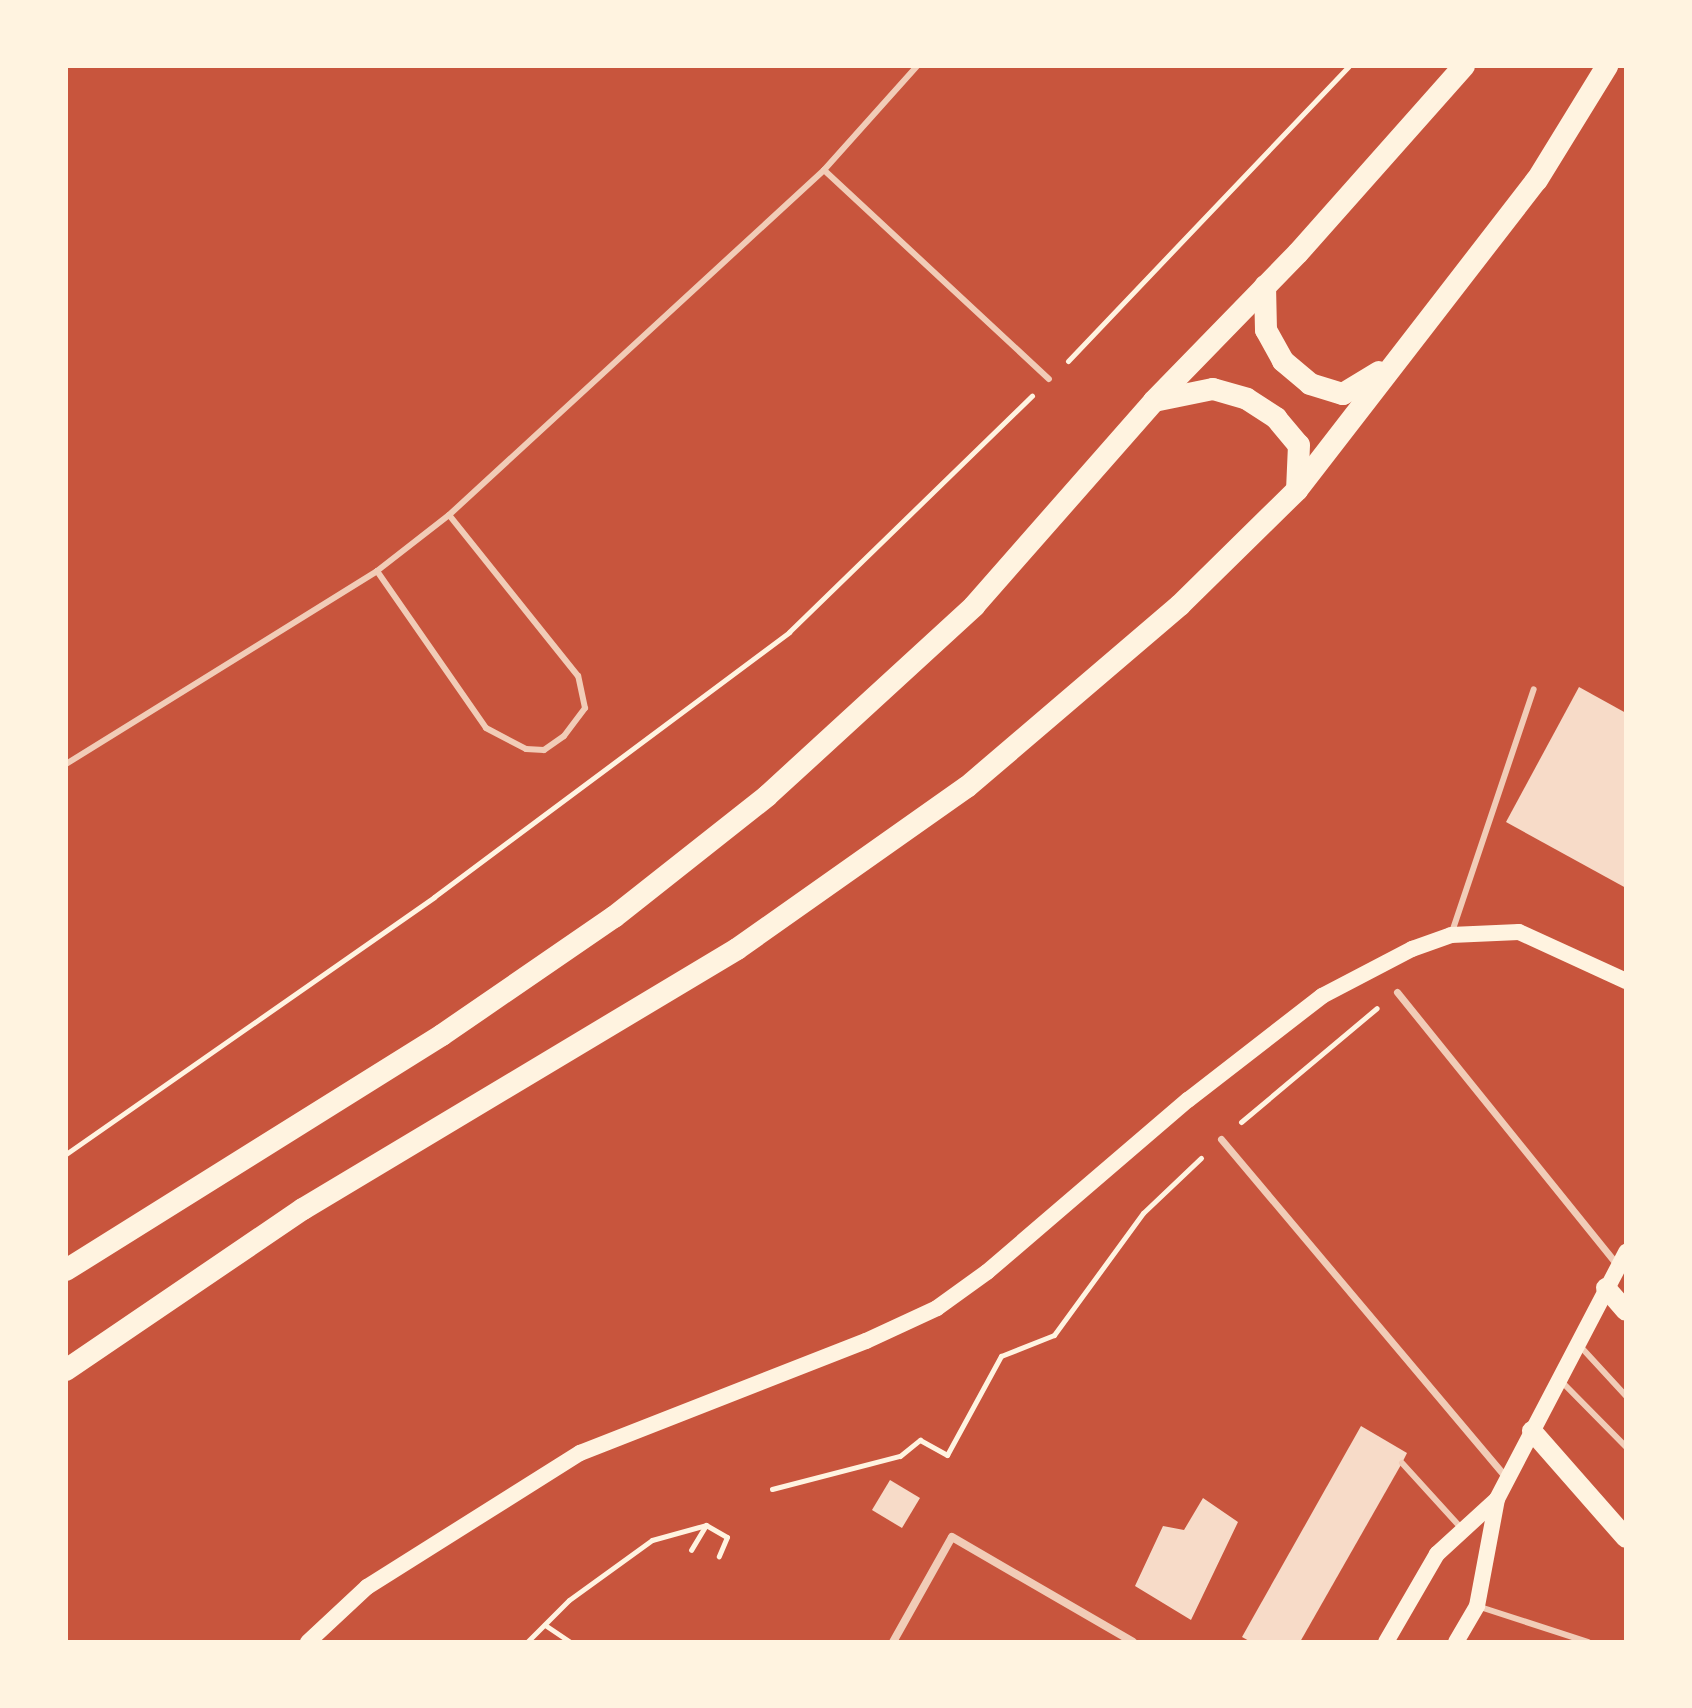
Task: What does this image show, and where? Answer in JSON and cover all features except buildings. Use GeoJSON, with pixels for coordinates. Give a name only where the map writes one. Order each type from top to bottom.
{"type":"FeatureCollection","features":[{"type":"Feature","properties":{"kind":"highway"},"geometry":{"type":"LineString","coordinates":[[66,1270],[442,1035],[669,875],[767,796],[974,606],[1154,401],[1265,286],[1464,66]]}},
{"type":"Feature","properties":{"kind":"highway"},"geometry":{"type":"LineString","coordinates":[[66,1370],[303,1209],[737,949],[967,787],[1180,605],[1297,490],[1537,180],[1607,66]]}},
{"type":"Feature","properties":{"kind":"highway"},"geometry":{"type":"LineString","coordinates":[[1265,286],[1266,330],[1283,361],[1310,384],[1343,394],[1392,364]]}},
{"type":"Feature","properties":{"kind":"highway"},"geometry":{"type":"LineString","coordinates":[[1154,401],[1213,389],[1247,399],[1276,418],[1299,445],[1297,490]]}},
{"type":"Feature","properties":{"kind":"main road"},"geometry":{"type":"LineString","coordinates":[[308,1642],[367,1587],[580,1453],[866,1341],[937,1308],[987,1272],[1176,1110],[1322,996],[1412,949],[1451,935],[1519,932],[1626,981]]}},
{"type":"Feature","properties":{"kind":"main road"},"geometry":{"type":"LineString","coordinates":[[1456,1642],[1477,1606],[1497,1499],[1622,1259]]}},
{"type":"Feature","properties":{"kind":"main road"},"geometry":{"type":"LineString","coordinates":[[1606,1288],[1626,1311]]}},
{"type":"Feature","properties":{"kind":"main road"},"geometry":{"type":"LineString","coordinates":[[1532,1431],[1626,1538]]}},
{"type":"Feature","properties":{"kind":"main road"},"geometry":{"type":"LineString","coordinates":[[1386,1642],[1437,1554],[1497,1499]]}},
{"type":"Feature","properties":{"kind":"street"},"geometry":{"type":"LineString","coordinates":[[1397,992],[1622,1259]]}},
{"type":"Feature","properties":{"kind":"street"},"geometry":{"type":"LineString","coordinates":[[1221,1139],[1507,1479]]}},
{"type":"Feature","properties":{"kind":"street"},"geometry":{"type":"LineString","coordinates":[[893,1642],[952,1537],[1133,1642]]}},
{"type":"Feature","properties":{"kind":"lane"},"geometry":{"type":"LineString","coordinates":[[66,764],[377,571],[449,515],[824,170],[917,66]]}},
{"type":"Feature","properties":{"kind":"lane"},"geometry":{"type":"LineString","coordinates":[[824,170],[1049,379]]}},
{"type":"Feature","properties":{"kind":"lane"},"geometry":{"type":"LineString","coordinates":[[377,571],[486,728],[526,749],[544,750],[564,736],[585,708],[578,676],[449,515]]}},
{"type":"Feature","properties":{"kind":"lane"},"geometry":{"type":"LineString","coordinates":[[1451,935],[1534,689]]}},
{"type":"Feature","properties":{"kind":"lane"},"geometry":{"type":"LineString","coordinates":[[1578,1343],[1626,1396]]}},
{"type":"Feature","properties":{"kind":"lane"},"geometry":{"type":"LineString","coordinates":[[1559,1378],[1626,1447]]}},
{"type":"Feature","properties":{"kind":"lane"},"geometry":{"type":"LineString","coordinates":[[1402,1463],[1462,1529]]}},
{"type":"Feature","properties":{"kind":"lane"},"geometry":{"type":"LineString","coordinates":[[1477,1606],[1588,1642]]}},
{"type":"Feature","properties":{"kind":"lane"},"geometry":{"type":"LineString","coordinates":[[1560,1642],[1564,1632]]}},
{"type":"Feature","properties":{"kind":"path"},"geometry":{"type":"LineString","coordinates":[[66,1154],[434,897],[789,632],[1049,379],[1349,66]]}},
{"type":"Feature","properties":{"kind":"path"},"geometry":{"type":"LineString","coordinates":[[772,1489],[900,1456],[920,1440],[947,1455],[1001,1356],[1054,1335],[1143,1213],[1221,1139],[1397,992]]}},
{"type":"Feature","properties":{"kind":"path"},"geometry":{"type":"LineString","coordinates":[[691,1550],[706,1525]]}},
{"type":"Feature","properties":{"kind":"path"},"geometry":{"type":"LineString","coordinates":[[527,1642],[569,1600],[652,1540],[706,1525],[727,1537],[719,1556]]}},
{"type":"Feature","properties":{"kind":"path"},"geometry":{"type":"LineString","coordinates":[[545,1625],[570,1642]]}}]}
